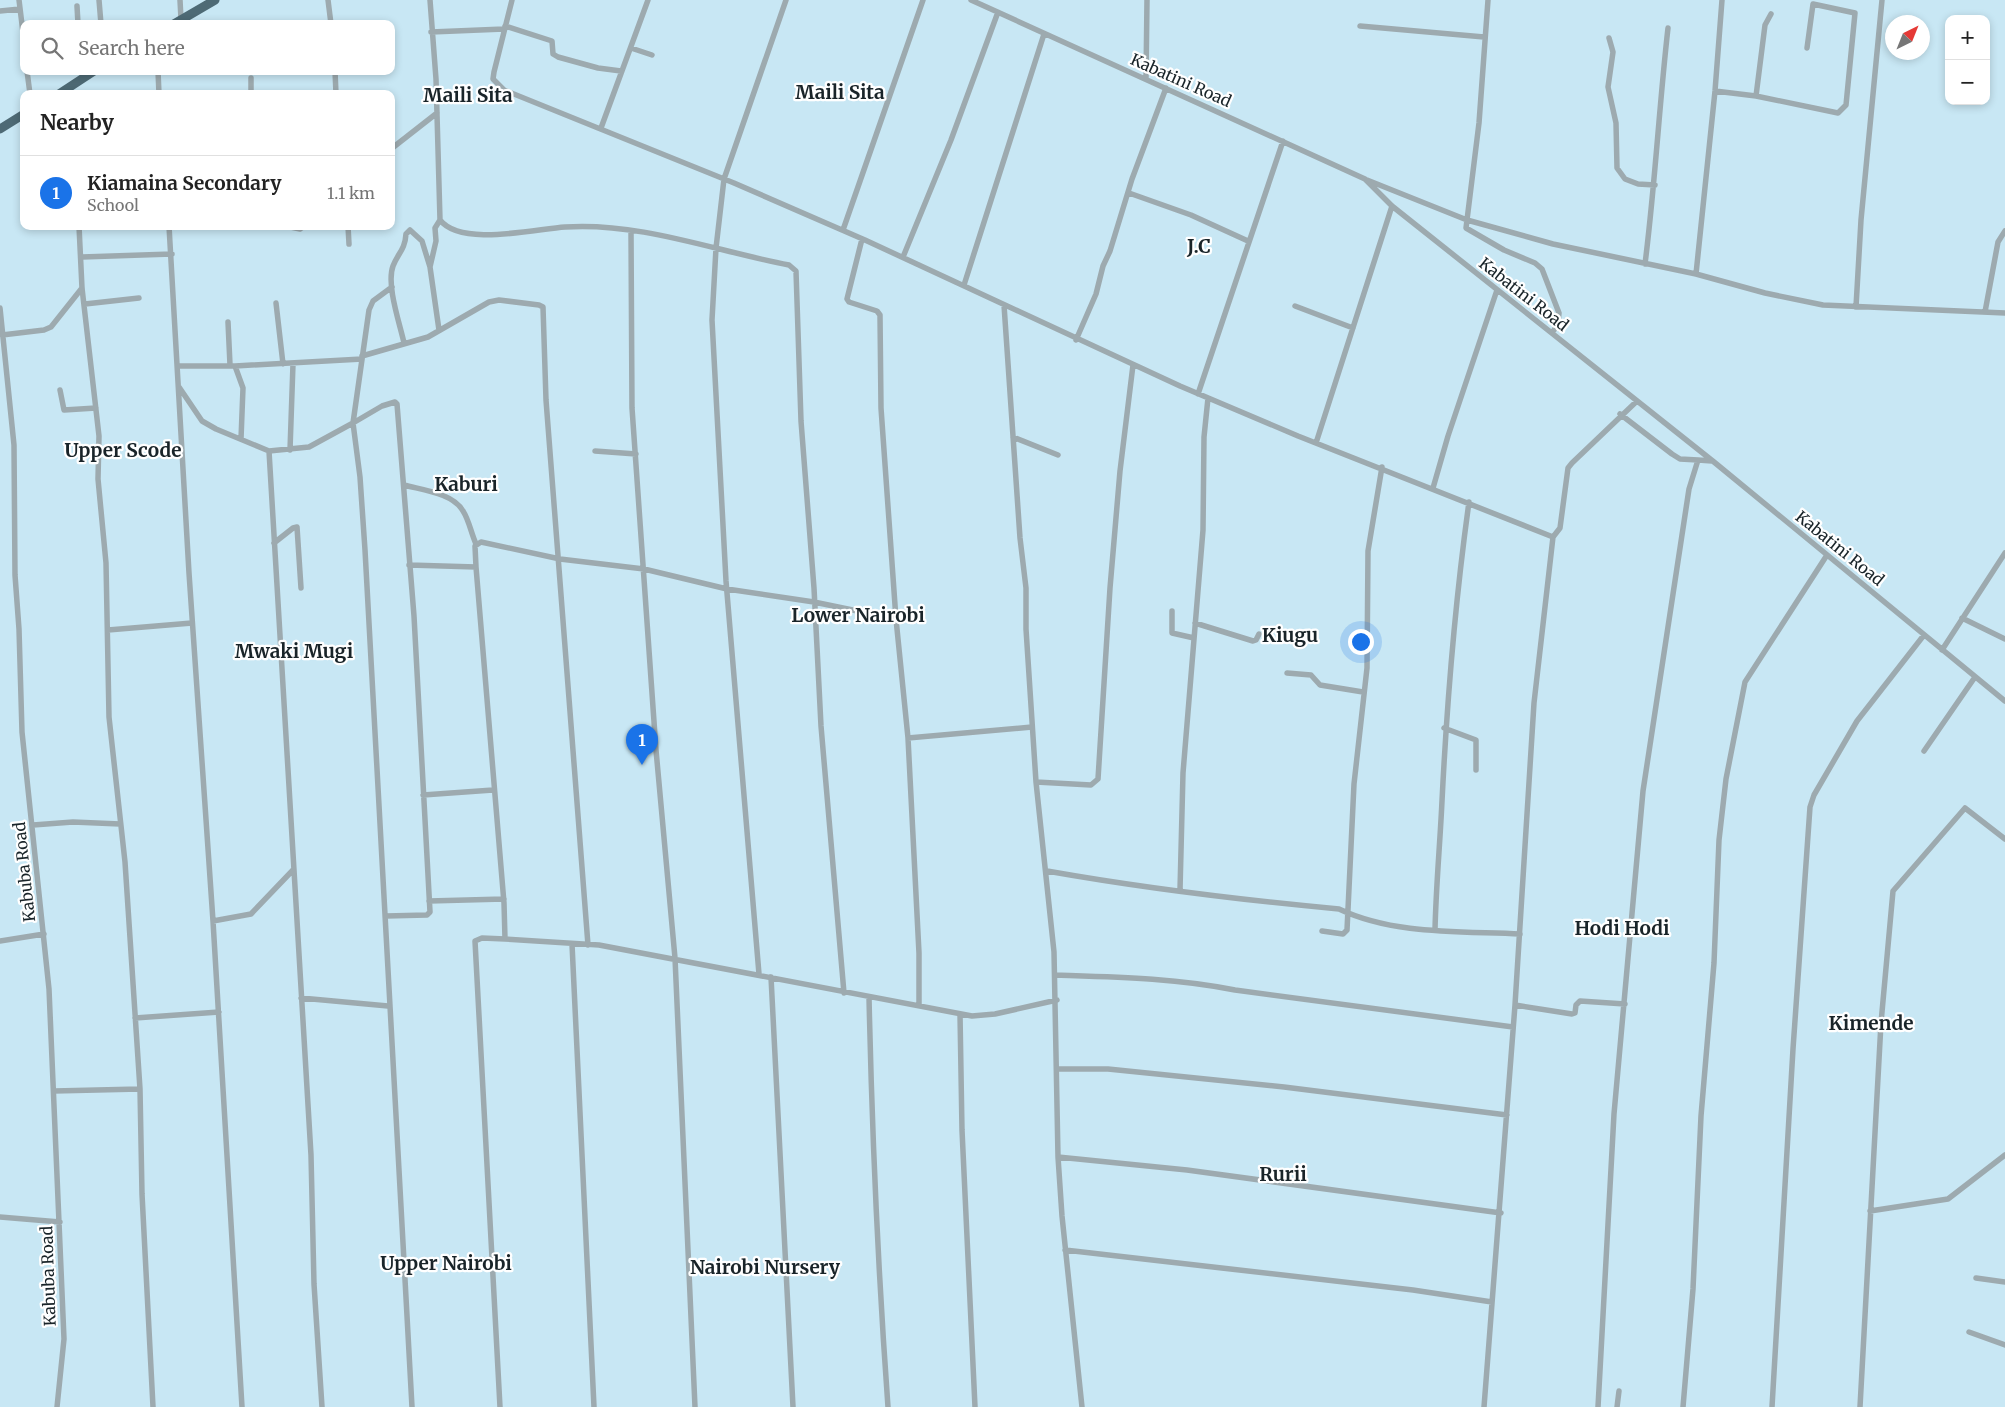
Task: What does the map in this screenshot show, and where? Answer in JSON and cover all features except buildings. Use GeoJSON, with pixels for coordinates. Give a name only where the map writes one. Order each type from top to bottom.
{"type":"FeatureCollection","features":[{"type":"Feature","properties":{"kind":"highway"},"geometry":{"type":"LineString","coordinates":[[181,20],[215,0]]}},
{"type":"Feature","properties":{"kind":"highway"},"geometry":{"type":"LineString","coordinates":[[66,90],[82,75]]}},
{"type":"Feature","properties":{"kind":"highway"},"geometry":{"type":"LineString","coordinates":[[0,129],[20,116]]}},
{"type":"Feature","properties":{"kind":"street"},"geometry":{"type":"LineString","coordinates":[[19,0],[21,20]]}},
{"type":"Feature","properties":{"kind":"street"},"geometry":{"type":"LineString","coordinates":[[99,0],[101,20]]}},
{"type":"Feature","properties":{"kind":"street"},"geometry":{"type":"LineString","coordinates":[[178,20],[180,0]]}},
{"type":"Feature","properties":{"kind":"street"},"geometry":{"type":"LineString","coordinates":[[328,0],[330,20]]}},
{"type":"Feature","properties":{"kind":"street"},"geometry":{"type":"LineString","coordinates":[[430,0],[437,113],[440,220],[444,226],[463,232],[497,236],[567,227],[601,227],[716,248],[739,255],[789,265],[796,271],[801,421],[821,726],[844,992]]}},
{"type":"Feature","properties":{"kind":"street"},"geometry":{"type":"LineString","coordinates":[[512,0],[494,72],[493,79],[497,86],[724,179],[842,230],[964,285],[1076,340],[1198,394],[1553,537]]}},
{"type":"Feature","properties":{"kind":"street"},"geometry":{"type":"LineString","coordinates":[[601,128],[648,0]]}},
{"type":"Feature","properties":{"kind":"street"},"geometry":{"type":"LineString","coordinates":[[759,974],[727,589],[713,371],[712,320],[716,248],[724,179],[786,0]]}},
{"type":"Feature","properties":{"kind":"street"},"geometry":{"type":"LineString","coordinates":[[842,230],[923,0]]}},
{"type":"Feature","properties":{"kind":"street","name":"Kabatini Road"},"geometry":{"type":"LineString","coordinates":[[971,0],[1365,179],[1392,206],[1714,462],[2005,701]]}},
{"type":"Feature","properties":{"kind":"street"},"geometry":{"type":"LineString","coordinates":[[1146,79],[1147,0]]}},
{"type":"Feature","properties":{"kind":"street"},"geometry":{"type":"LineString","coordinates":[[1488,0],[1479,124],[1466,228],[1504,250],[1535,263],[1542,269],[1559,313],[1558,324],[1552,333]]}},
{"type":"Feature","properties":{"kind":"street"},"geometry":{"type":"LineString","coordinates":[[1696,274],[1715,91],[1722,0]]}},
{"type":"Feature","properties":{"kind":"street"},"geometry":{"type":"LineString","coordinates":[[1856,307],[1862,211],[1882,0]]}},
{"type":"Feature","properties":{"kind":"street"},"geometry":{"type":"LineString","coordinates":[[1715,91],[1756,96],[1838,113],[1844,110],[1848,96],[1855,13],[1814,4],[1807,48]]}},
{"type":"Feature","properties":{"kind":"street"},"geometry":{"type":"LineString","coordinates":[[77,6],[78,20]]}},
{"type":"Feature","properties":{"kind":"street"},"geometry":{"type":"LineString","coordinates":[[0,11],[20,9]]}},
{"type":"Feature","properties":{"kind":"street"},"geometry":{"type":"LineString","coordinates":[[903,257],[951,140],[998,12]]}},
{"type":"Feature","properties":{"kind":"street"},"geometry":{"type":"LineString","coordinates":[[1756,96],[1765,25],[1771,14]]}},
{"type":"Feature","properties":{"kind":"street"},"geometry":{"type":"LineString","coordinates":[[1360,26],[1484,37]]}},
{"type":"Feature","properties":{"kind":"street"},"geometry":{"type":"LineString","coordinates":[[431,32],[505,28],[552,41],[553,54],[558,57],[598,68],[621,71]]}},
{"type":"Feature","properties":{"kind":"street"},"geometry":{"type":"LineString","coordinates":[[1645,264],[1655,185],[1660,95],[1668,28]]}},
{"type":"Feature","properties":{"kind":"street"},"geometry":{"type":"LineString","coordinates":[[964,285],[1044,34]]}},
{"type":"Feature","properties":{"kind":"street"},"geometry":{"type":"LineString","coordinates":[[1609,38],[1613,52],[1608,87],[1616,123],[1617,168],[1625,179],[1638,184],[1655,185]]}},
{"type":"Feature","properties":{"kind":"street"},"geometry":{"type":"LineString","coordinates":[[631,48],[652,55]]}},
{"type":"Feature","properties":{"kind":"street"},"geometry":{"type":"LineString","coordinates":[[28,75],[29,90]]}},
{"type":"Feature","properties":{"kind":"street"},"geometry":{"type":"LineString","coordinates":[[158,75],[159,90]]}},
{"type":"Feature","properties":{"kind":"street"},"geometry":{"type":"LineString","coordinates":[[335,75],[336,90]]}},
{"type":"Feature","properties":{"kind":"street"},"geometry":{"type":"LineString","coordinates":[[250,78],[251,90]]}},
{"type":"Feature","properties":{"kind":"street"},"geometry":{"type":"LineString","coordinates":[[1076,340],[1096,294],[1103,266],[1110,251],[1166,88]]}},
{"type":"Feature","properties":{"kind":"street"},"geometry":{"type":"LineString","coordinates":[[395,146],[437,113]]}},
{"type":"Feature","properties":{"kind":"street"},"geometry":{"type":"LineString","coordinates":[[1198,394],[1283,141]]}},
{"type":"Feature","properties":{"kind":"street"},"geometry":{"type":"LineString","coordinates":[[1365,179],[1385,185],[1467,220],[1553,244],[1696,274],[1765,293],[1823,305],[2005,313]]}},
{"type":"Feature","properties":{"kind":"street"},"geometry":{"type":"LineString","coordinates":[[1129,193],[1191,215],[1248,241]]}},
{"type":"Feature","properties":{"kind":"street"},"geometry":{"type":"LineString","coordinates":[[1316,443],[1392,206]]}},
{"type":"Feature","properties":{"kind":"street"},"geometry":{"type":"LineString","coordinates":[[439,330],[430,254],[435,228],[440,220]]}},
{"type":"Feature","properties":{"kind":"street"},"geometry":{"type":"LineString","coordinates":[[79,230],[82,288],[99,436],[98,479],[106,553],[109,717],[120,824],[140,1089],[142,1194],[153,1407]]}},
{"type":"Feature","properties":{"kind":"street"},"geometry":{"type":"LineString","coordinates":[[169,230],[179,366],[178,385],[192,623],[219,1012],[242,1407]]}},
{"type":"Feature","properties":{"kind":"street"},"geometry":{"type":"LineString","coordinates":[[348,230],[349,244]]}},
{"type":"Feature","properties":{"kind":"street"},"geometry":{"type":"LineString","coordinates":[[404,343],[392,287],[393,266],[405,246],[406,234],[410,230],[422,241],[430,254]]}},
{"type":"Feature","properties":{"kind":"street"},"geometry":{"type":"LineString","coordinates":[[631,231],[632,408],[656,750],[675,958],[695,1407]]}},
{"type":"Feature","properties":{"kind":"street"},"geometry":{"type":"LineString","coordinates":[[1985,312],[1998,242],[2005,231]]}},
{"type":"Feature","properties":{"kind":"street"},"geometry":{"type":"LineString","coordinates":[[862,239],[847,299],[849,302],[876,311],[880,315],[880,385],[896,619],[908,738],[919,953],[919,1005]]}},
{"type":"Feature","properties":{"kind":"street"},"geometry":{"type":"LineString","coordinates":[[82,257],[172,254]]}},
{"type":"Feature","properties":{"kind":"street"},"geometry":{"type":"LineString","coordinates":[[392,287],[373,301],[370,307],[353,423],[361,496],[386,916],[388,1006],[412,1407]]}},
{"type":"Feature","properties":{"kind":"street"},"geometry":{"type":"LineString","coordinates":[[2,335],[51,328],[82,288]]}},
{"type":"Feature","properties":{"kind":"street"},"geometry":{"type":"LineString","coordinates":[[1433,488],[1448,436],[1497,290]]}},
{"type":"Feature","properties":{"kind":"street"},"geometry":{"type":"LineString","coordinates":[[85,304],[138,298]]}},
{"type":"Feature","properties":{"kind":"street"},"geometry":{"type":"LineString","coordinates":[[179,366],[293,364],[362,358],[404,343],[428,337],[495,301],[543,307],[546,400],[560,559],[566,684],[588,944]]}},
{"type":"Feature","properties":{"kind":"street"},"geometry":{"type":"LineString","coordinates":[[276,304],[283,364]]}},
{"type":"Feature","properties":{"kind":"street"},"geometry":{"type":"LineString","coordinates":[[1004,304],[1020,538],[1026,588],[1036,782],[1057,1000],[1058,1157],[1065,1250],[1082,1407]]}},
{"type":"Feature","properties":{"kind":"street"},"geometry":{"type":"LineString","coordinates":[[1295,306],[1353,328]]}},
{"type":"Feature","properties":{"kind":"street","name":"Kabuba Road"},"geometry":{"type":"LineString","coordinates":[[0,308],[14,445],[15,574],[20,629],[22,732],[44,934],[54,1091],[64,1339],[57,1407]]}},
{"type":"Feature","properties":{"kind":"street"},"geometry":{"type":"LineString","coordinates":[[228,322],[233,366],[243,388],[242,439]]}},
{"type":"Feature","properties":{"kind":"street"},"geometry":{"type":"LineString","coordinates":[[290,450],[293,364]]}},
{"type":"Feature","properties":{"kind":"street"},"geometry":{"type":"LineString","coordinates":[[1036,782],[1091,785],[1098,779],[1102,743],[1110,588],[1121,461],[1133,365]]}},
{"type":"Feature","properties":{"kind":"street"},"geometry":{"type":"LineString","coordinates":[[178,385],[202,421],[269,451],[310,447],[382,406],[396,403],[404,484],[430,912],[427,915],[386,916]]}},
{"type":"Feature","properties":{"kind":"street"},"geometry":{"type":"LineString","coordinates":[[60,390],[64,410],[96,408]]}},
{"type":"Feature","properties":{"kind":"street"},"geometry":{"type":"LineString","coordinates":[[1180,890],[1182,790],[1203,530],[1204,437],[1208,398]]}},
{"type":"Feature","properties":{"kind":"street"},"geometry":{"type":"LineString","coordinates":[[1484,1407],[1516,1005],[1534,702],[1553,537],[1560,528],[1568,468],[1620,414],[1637,401]]}},
{"type":"Feature","properties":{"kind":"street"},"geometry":{"type":"LineString","coordinates":[[1620,414],[1680,459],[1714,462]]}},
{"type":"Feature","properties":{"kind":"street"},"geometry":{"type":"LineString","coordinates":[[1013,437],[1058,455]]}},
{"type":"Feature","properties":{"kind":"street"},"geometry":{"type":"LineString","coordinates":[[269,451],[301,998],[322,1407]]}},
{"type":"Feature","properties":{"kind":"street"},"geometry":{"type":"LineString","coordinates":[[595,451],[636,454]]}},
{"type":"Feature","properties":{"kind":"street"},"geometry":{"type":"LineString","coordinates":[[1598,1407],[1614,1114],[1643,791],[1682,532],[1689,490],[1698,460]]}},
{"type":"Feature","properties":{"kind":"street"},"geometry":{"type":"LineString","coordinates":[[1322,932],[1345,933],[1352,859],[1354,784],[1367,659],[1368,551],[1382,467]]}},
{"type":"Feature","properties":{"kind":"street"},"geometry":{"type":"LineString","coordinates":[[404,484],[440,495],[457,503],[464,512],[476,544],[476,567],[493,790],[504,900],[505,939]]}},
{"type":"Feature","properties":{"kind":"street"},"geometry":{"type":"LineString","coordinates":[[1435,930],[1444,728],[1458,579],[1469,502]]}},
{"type":"Feature","properties":{"kind":"street"},"geometry":{"type":"LineString","coordinates":[[274,544],[293,528],[297,527],[302,588]]}},
{"type":"Feature","properties":{"kind":"street"},"geometry":{"type":"LineString","coordinates":[[476,544],[480,542],[560,559],[644,569],[727,589],[814,602],[896,619]]}},
{"type":"Feature","properties":{"kind":"street"},"geometry":{"type":"LineString","coordinates":[[1684,1407],[1693,1289],[1701,1116],[1714,962],[1719,840],[1726,779],[1745,682],[1827,555]]}},
{"type":"Feature","properties":{"kind":"street"},"geometry":{"type":"LineString","coordinates":[[1942,650],[2004,555]]}},
{"type":"Feature","properties":{"kind":"street"},"geometry":{"type":"LineString","coordinates":[[409,565],[476,567]]}},
{"type":"Feature","properties":{"kind":"street"},"geometry":{"type":"LineString","coordinates":[[1172,611],[1172,633],[1194,638]]}},
{"type":"Feature","properties":{"kind":"street"},"geometry":{"type":"LineString","coordinates":[[1962,618],[2005,639]]}},
{"type":"Feature","properties":{"kind":"street"},"geometry":{"type":"LineString","coordinates":[[108,630],[192,623]]}},
{"type":"Feature","properties":{"kind":"street"},"geometry":{"type":"LineString","coordinates":[[1195,623],[1253,641],[1256,640],[1259,634]]}},
{"type":"Feature","properties":{"kind":"street"},"geometry":{"type":"LineString","coordinates":[[1772,1407],[1793,1049],[1810,807],[1814,795],[1857,721],[1924,635]]}},
{"type":"Feature","properties":{"kind":"street"},"geometry":{"type":"LineString","coordinates":[[1287,673],[1310,675],[1320,684],[1364,692]]}},
{"type":"Feature","properties":{"kind":"street"},"geometry":{"type":"LineString","coordinates":[[1924,751],[1975,677]]}},
{"type":"Feature","properties":{"kind":"street"},"geometry":{"type":"LineString","coordinates":[[908,738],[1032,728]]}},
{"type":"Feature","properties":{"kind":"street"},"geometry":{"type":"LineString","coordinates":[[1444,728],[1476,740],[1476,770]]}},
{"type":"Feature","properties":{"kind":"street"},"geometry":{"type":"LineString","coordinates":[[423,796],[493,790]]}},
{"type":"Feature","properties":{"kind":"street"},"geometry":{"type":"LineString","coordinates":[[1860,1407],[1881,1023],[1893,891],[1965,808],[2005,839]]}},
{"type":"Feature","properties":{"kind":"street"},"geometry":{"type":"LineString","coordinates":[[33,825],[73,822],[120,824]]}},
{"type":"Feature","properties":{"kind":"street"},"geometry":{"type":"LineString","coordinates":[[213,921],[251,914],[293,870]]}},
{"type":"Feature","properties":{"kind":"street"},"geometry":{"type":"LineString","coordinates":[[1046,871],[1265,902],[1339,909],[1360,918],[1400,927],[1520,934]]}},
{"type":"Feature","properties":{"kind":"street"},"geometry":{"type":"LineString","coordinates":[[430,901],[504,900]]}},
{"type":"Feature","properties":{"kind":"street"},"geometry":{"type":"LineString","coordinates":[[0,941],[44,934]]}},
{"type":"Feature","properties":{"kind":"street"},"geometry":{"type":"LineString","coordinates":[[500,1407],[475,941],[482,938],[588,944],[675,958],[960,1014],[984,1016],[1057,1000]]}},
{"type":"Feature","properties":{"kind":"street"},"geometry":{"type":"LineString","coordinates":[[572,944],[594,1407]]}},
{"type":"Feature","properties":{"kind":"street"},"geometry":{"type":"LineString","coordinates":[[1055,974],[1187,981],[1235,990],[1513,1026]]}},
{"type":"Feature","properties":{"kind":"street"},"geometry":{"type":"LineString","coordinates":[[771,977],[793,1407]]}},
{"type":"Feature","properties":{"kind":"street"},"geometry":{"type":"LineString","coordinates":[[869,997],[877,1187],[876,1238],[888,1407]]}},
{"type":"Feature","properties":{"kind":"street"},"geometry":{"type":"LineString","coordinates":[[301,998],[388,1006]]}},
{"type":"Feature","properties":{"kind":"street"},"geometry":{"type":"LineString","coordinates":[[1516,1005],[1572,1014],[1575,1013],[1576,1004],[1580,1001],[1625,1004]]}},
{"type":"Feature","properties":{"kind":"street"},"geometry":{"type":"LineString","coordinates":[[135,1018],[219,1012]]}},
{"type":"Feature","properties":{"kind":"street"},"geometry":{"type":"LineString","coordinates":[[960,1014],[962,1130],[975,1407]]}},
{"type":"Feature","properties":{"kind":"street"},"geometry":{"type":"LineString","coordinates":[[1057,1068],[1108,1069],[1284,1087],[1507,1116]]}},
{"type":"Feature","properties":{"kind":"street"},"geometry":{"type":"LineString","coordinates":[[54,1091],[140,1089]]}},
{"type":"Feature","properties":{"kind":"street"},"geometry":{"type":"LineString","coordinates":[[1870,1211],[1948,1199],[2005,1155]]}},
{"type":"Feature","properties":{"kind":"street"},"geometry":{"type":"LineString","coordinates":[[1058,1157],[1187,1170],[1500,1213]]}},
{"type":"Feature","properties":{"kind":"street"},"geometry":{"type":"LineString","coordinates":[[0,1217],[60,1222]]}},
{"type":"Feature","properties":{"kind":"street"},"geometry":{"type":"LineString","coordinates":[[1065,1250],[1413,1290],[1492,1302]]}},
{"type":"Feature","properties":{"kind":"street"},"geometry":{"type":"LineString","coordinates":[[1976,1278],[2005,1282]]}},
{"type":"Feature","properties":{"kind":"street"},"geometry":{"type":"LineString","coordinates":[[1968,1332],[2005,1345]]}},
{"type":"Feature","properties":{"kind":"street"},"geometry":{"type":"LineString","coordinates":[[1617,1407],[1619,1391]]}},
{"type":"Feature","properties":{"kind":"place","name":"Kiamaina Secondary"},"geometry":{"type":"Point","coordinates":[642,765]}},
{"type":"Feature","properties":{"kind":"district","name":"Maili Sita"},"geometry":{"type":"Point","coordinates":[840,92]}},
{"type":"Feature","properties":{"kind":"district","name":"Maili Sita"},"geometry":{"type":"Point","coordinates":[468,95]}},
{"type":"Feature","properties":{"kind":"district","name":"J.C"},"geometry":{"type":"Point","coordinates":[1199,246]}},
{"type":"Feature","properties":{"kind":"district","name":"Upper Scode"},"geometry":{"type":"Point","coordinates":[123,450]}},
{"type":"Feature","properties":{"kind":"district","name":"Kaburi"},"geometry":{"type":"Point","coordinates":[466,484]}},
{"type":"Feature","properties":{"kind":"district","name":"Lower Nairobi"},"geometry":{"type":"Point","coordinates":[858,615]}},
{"type":"Feature","properties":{"kind":"district","name":"Kiugu"},"geometry":{"type":"Point","coordinates":[1290,635]}},
{"type":"Feature","properties":{"kind":"district","name":"Mwaki Mugi"},"geometry":{"type":"Point","coordinates":[294,651]}},
{"type":"Feature","properties":{"kind":"district","name":"Hodi Hodi"},"geometry":{"type":"Point","coordinates":[1622,928]}},
{"type":"Feature","properties":{"kind":"district","name":"Kimende"},"geometry":{"type":"Point","coordinates":[1871,1023]}},
{"type":"Feature","properties":{"kind":"district","name":"Rurii"},"geometry":{"type":"Point","coordinates":[1283,1174]}},
{"type":"Feature","properties":{"kind":"district","name":"Upper Nairobi"},"geometry":{"type":"Point","coordinates":[446,1263]}},
{"type":"Feature","properties":{"kind":"district","name":"Nairobi Nursery"},"geometry":{"type":"Point","coordinates":[765,1267]}}]}
